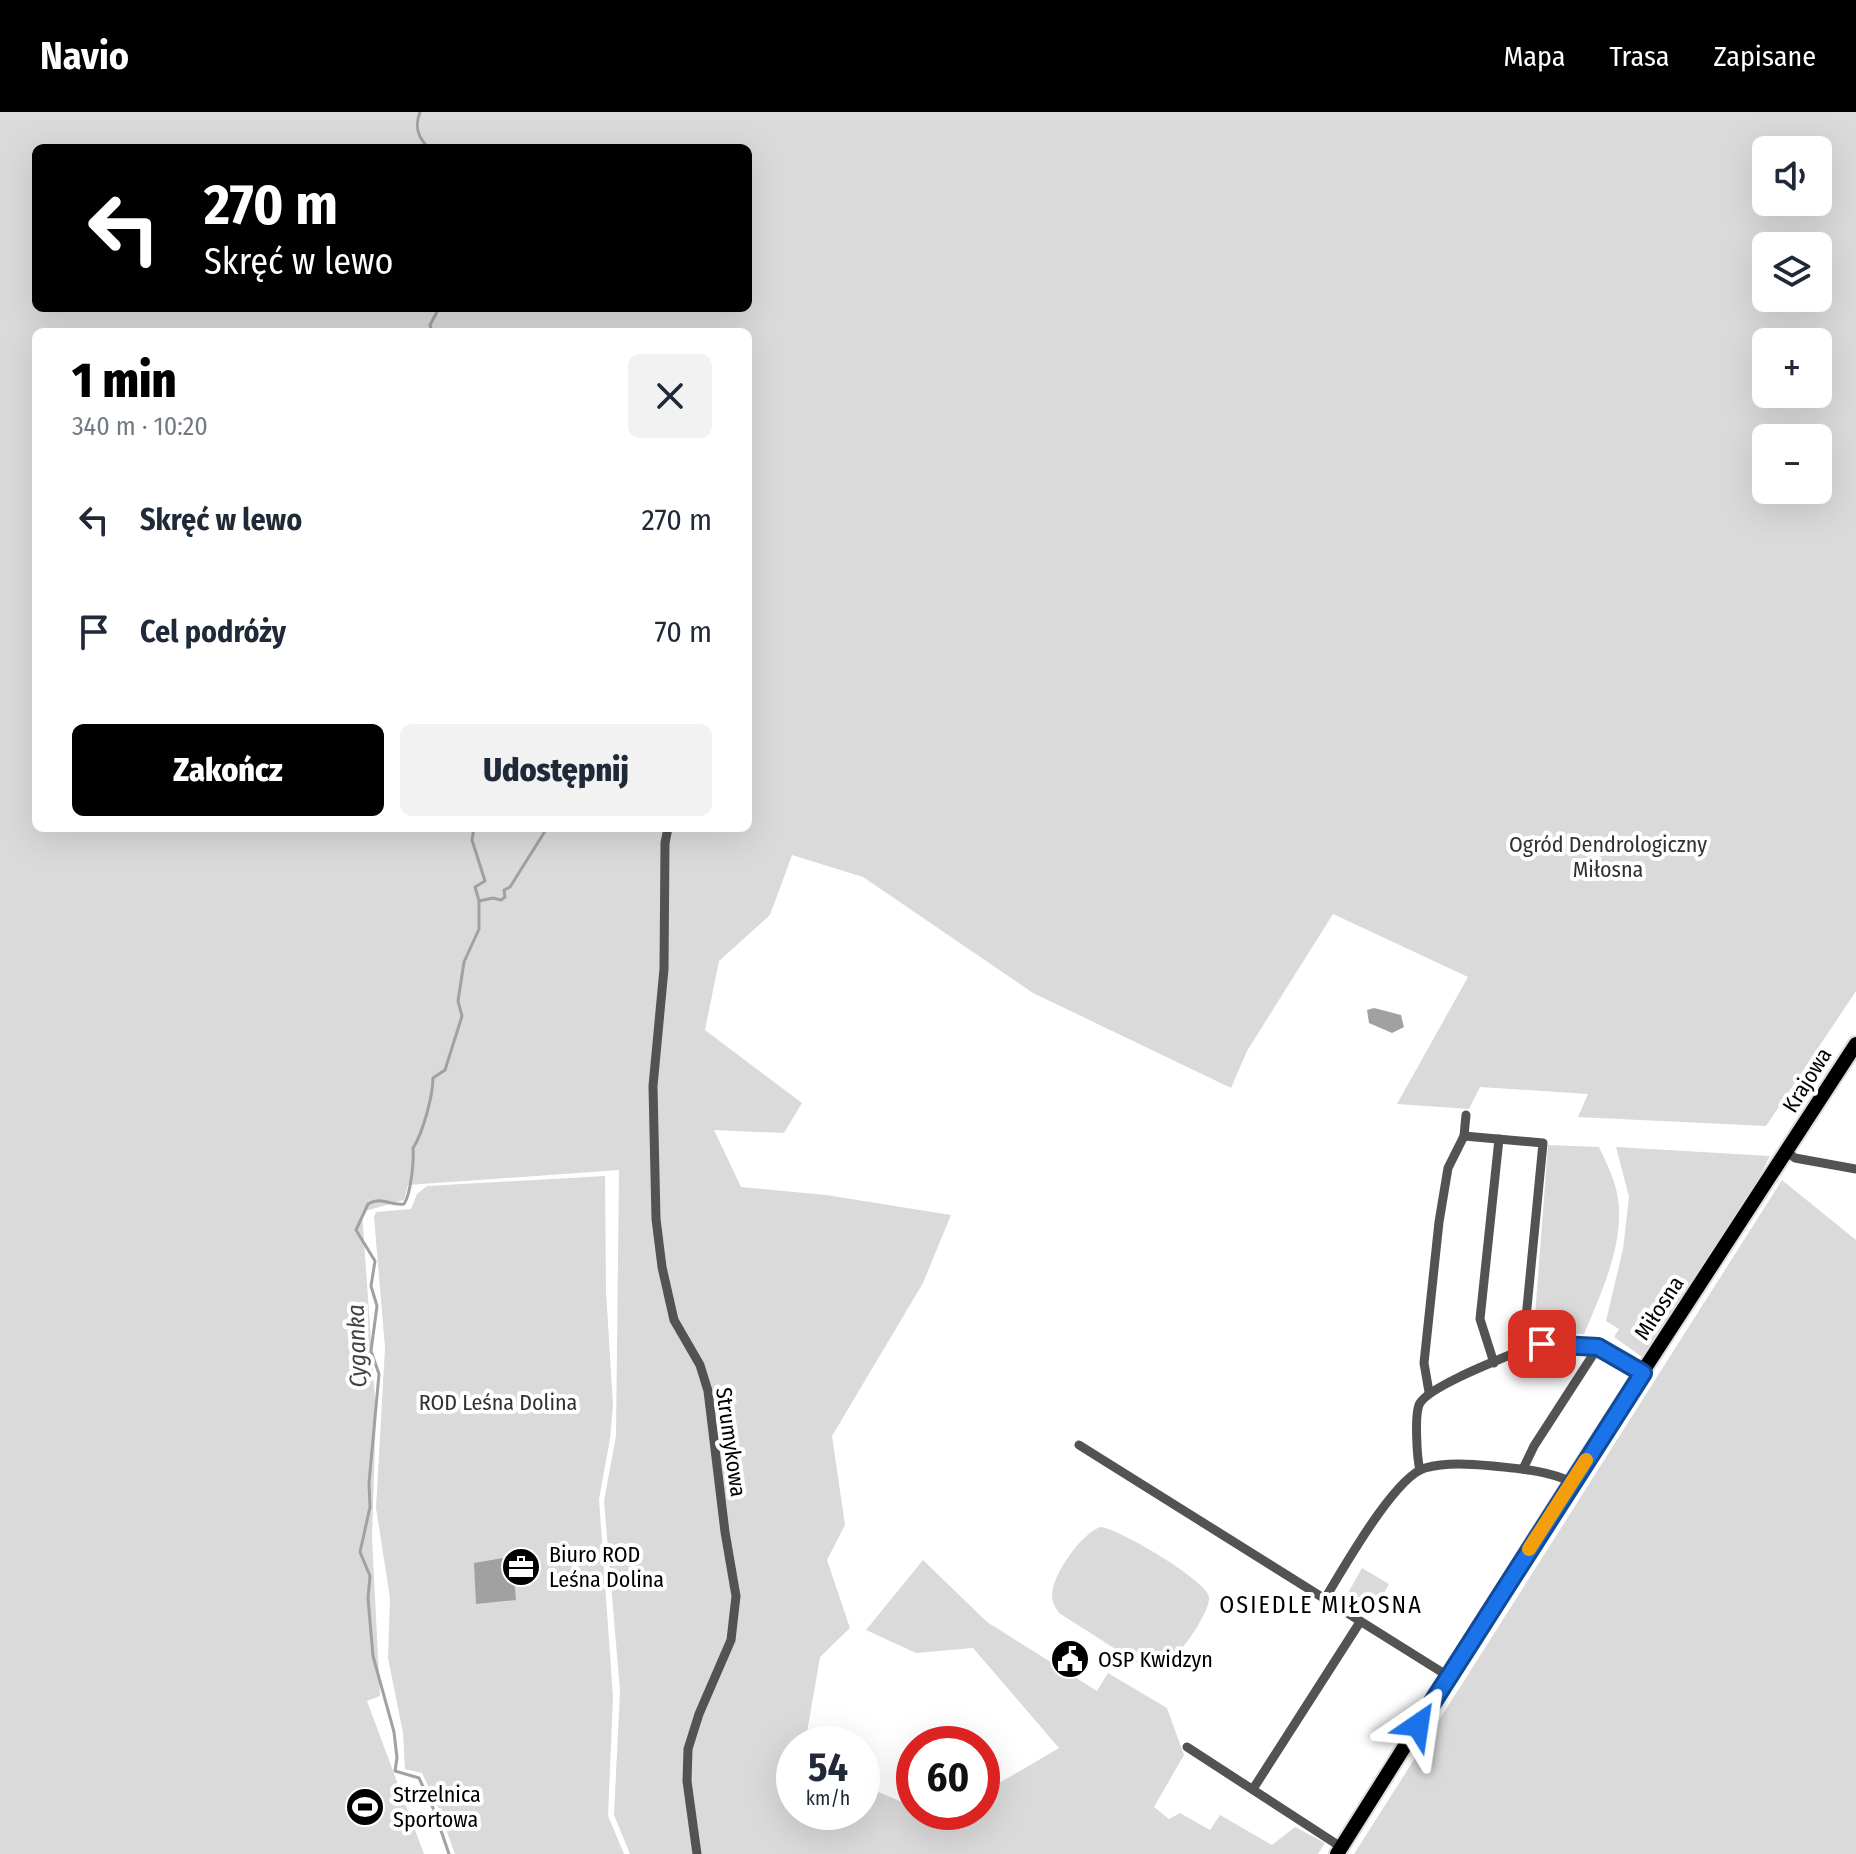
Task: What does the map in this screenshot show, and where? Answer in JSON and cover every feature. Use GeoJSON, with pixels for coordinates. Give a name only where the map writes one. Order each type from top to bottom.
{"type":"FeatureCollection","features":[{"type":"Feature","properties":{"kind":"main road","name":"Krajowa"},"geometry":{"type":"LineString","coordinates":[[1791,1146],[1856,1044]]}},
{"type":"Feature","properties":{"kind":"main road","name":"Miłosna"},"geometry":{"type":"LineString","coordinates":[[1339,1850],[1572,1482],[1791,1146]]}},
{"type":"Feature","properties":{"kind":"street","name":"Strumykowa"},"geometry":{"type":"LineString","coordinates":[[667,832],[664,969],[653,1086],[656,1219],[662,1267],[674,1320],[700,1365],[708,1391],[736,1596],[731,1640],[699,1714],[688,1749],[687,1781],[697,1854]]}},
{"type":"Feature","properties":{"kind":"street"},"geometry":{"type":"LineString","coordinates":[[1429,1392],[1424,1363],[1439,1222],[1448,1168],[1464,1136],[1466,1115]]}},
{"type":"Feature","properties":{"kind":"street"},"geometry":{"type":"LineString","coordinates":[[1464,1136],[1543,1143],[1526,1318],[1525,1335],[1529,1347]]}},
{"type":"Feature","properties":{"kind":"street"},"geometry":{"type":"LineString","coordinates":[[1494,1363],[1480,1319],[1499,1139]]}},
{"type":"Feature","properties":{"kind":"street"},"geometry":{"type":"LineString","coordinates":[[1791,1146],[1795,1158],[1856,1169]]}},
{"type":"Feature","properties":{"kind":"street"},"geometry":{"type":"LineString","coordinates":[[1420,1470],[1416,1455],[1418,1406],[1429,1392],[1529,1347],[1542,1344],[1598,1347],[1643,1373]]}},
{"type":"Feature","properties":{"kind":"street"},"geometry":{"type":"LineString","coordinates":[[1523,1469],[1534,1446],[1598,1347]]}},
{"type":"Feature","properties":{"kind":"street"},"geometry":{"type":"LineString","coordinates":[[1079,1445],[1448,1676]]}},
{"type":"Feature","properties":{"kind":"street"},"geometry":{"type":"LineString","coordinates":[[1324,1600],[1389,1501],[1409,1477],[1420,1470],[1464,1464],[1523,1469],[1556,1475],[1572,1482]]}},
{"type":"Feature","properties":{"kind":"street"},"geometry":{"type":"LineString","coordinates":[[1253,1789],[1360,1622]]}},
{"type":"Feature","properties":{"kind":"street"},"geometry":{"type":"LineString","coordinates":[[1187,1747],[1339,1850]]}},
{"type":"Feature","properties":{"kind":"green space","name":"Ogród Dendrologiczny Miłosna"},"geometry":{"type":"Polygon","coordinates":[[[0,112],[1856,112],[1856,991],[1766,1126],[1578,1117],[1588,1094],[1480,1087],[1469,1109],[1397,1104],[1468,977],[1333,914],[1247,1051],[1231,1088],[1033,993],[863,877],[792,855],[770,915],[719,961],[705,1030],[802,1103],[784,1133],[714,1130],[741,1187],[826,1195],[951,1215],[923,1283],[832,1436],[845,1525],[827,1560],[850,1628],[820,1657],[808,1726],[776,1726],[776,1830],[880,1830],[880,1793],[896,1799],[896,1830],[1000,1830],[1000,1782],[1059,1748],[973,1648],[916,1653],[866,1630],[923,1560],[987,1622],[1097,1691],[1108,1673],[1167,1708],[1184,1755],[1154,1807],[1169,1819],[1180,1813],[1210,1830],[1220,1815],[1272,1845],[1295,1827],[1325,1843],[1318,1854],[630,1854],[614,1815],[620,1691],[604,1501],[616,1436],[619,1170],[408,1185],[404,1200],[362,1212],[376,1413],[372,1538],[380,1696],[367,1701],[424,1854],[0,1854],[0,112]]]}},
{"type":"Feature","properties":{"kind":"green space"},"geometry":{"type":"Polygon","coordinates":[[[1548,1145],[1599,1147],[1618,1199],[1619,1223],[1613,1256],[1584,1334],[1535,1333],[1534,1329],[1548,1145]]]}},
{"type":"Feature","properties":{"kind":"green space"},"geometry":{"type":"Polygon","coordinates":[[[1616,1147],[1770,1156],[1752,1191],[1642,1357],[1614,1337],[1619,1329],[1606,1321],[1623,1249],[1629,1197],[1616,1147]]]}},
{"type":"Feature","properties":{"kind":"green space","name":"ROD Leśna Dolina"},"geometry":{"type":"Polygon","coordinates":[[[605,1176],[606,1291],[613,1405],[599,1499],[613,1697],[608,1816],[624,1854],[455,1854],[422,1773],[405,1769],[403,1733],[388,1658],[390,1598],[376,1508],[385,1348],[374,1217],[376,1212],[411,1209],[417,1194],[427,1186],[605,1176]]]}},
{"type":"Feature","properties":{"kind":"green space"},"geometry":{"type":"Polygon","coordinates":[[[1782,1180],[1856,1240],[1856,1854],[1354,1854],[1782,1180]]]}},
{"type":"Feature","properties":{"kind":"green space"},"geometry":{"type":"Polygon","coordinates":[[[1101,1527],[1161,1556],[1193,1579],[1209,1597],[1205,1613],[1193,1634],[1166,1664],[1142,1666],[1059,1613],[1054,1604],[1053,1587],[1062,1566],[1085,1537],[1101,1527]]]}},
{"type":"Feature","properties":{"kind":"green space"},"geometry":{"type":"Polygon","coordinates":[[[1362,1568],[1389,1584],[1375,1609],[1348,1593],[1362,1568]]]}},
{"type":"Feature","properties":{"kind":"shaded area"},"geometry":{"type":"Polygon","coordinates":[[[1374,1008],[1401,1015],[1404,1027],[1392,1033],[1369,1023],[1367,1010],[1374,1008]]]}},
{"type":"Feature","properties":{"kind":"shaded area"},"geometry":{"type":"Polygon","coordinates":[[[503,1558],[512,1571],[516,1600],[476,1604],[474,1563],[503,1558]]]}},
{"type":"Feature","properties":{"kind":"waterway","name":"Cyganka"},"geometry":{"type":"LineString","coordinates":[[420,112],[418,132],[426,144]]}},
{"type":"Feature","properties":{"kind":"waterway","name":"Cyganka"},"geometry":{"type":"LineString","coordinates":[[431,328],[437,312]]}},
{"type":"Feature","properties":{"kind":"waterway","name":"Cyganka"},"geometry":{"type":"LineString","coordinates":[[449,1854],[419,1778],[395,1771],[394,1732],[373,1656],[368,1598],[370,1576],[360,1552],[370,1507],[369,1483],[379,1374],[371,1351],[377,1306],[371,1286],[375,1261],[356,1230],[368,1204],[378,1201],[404,1204],[412,1177],[413,1148],[427,1114],[433,1078],[445,1070],[462,1016],[458,1001],[464,962],[479,929],[479,901],[475,887],[485,881],[472,840],[473,832]]}},
{"type":"Feature","properties":{"kind":"waterway"},"geometry":{"type":"LineString","coordinates":[[479,901],[505,897],[504,890],[510,887],[544,832]]}},
{"type":"Feature","properties":{"kind":"slow traffic"},"geometry":{"type":"LineString","coordinates":[[1529,1549],[1586,1460]]}},
{"type":"Feature","properties":{"kind":"place","name":"Biuro ROD Leśna Dolina"},"geometry":{"type":"Point","coordinates":[521,1567]}},
{"type":"Feature","properties":{"kind":"place","name":"OSP Kwidzyn"},"geometry":{"type":"Point","coordinates":[1070,1659]}},
{"type":"Feature","properties":{"kind":"place","name":"Strzelnica Sportowa"},"geometry":{"type":"Point","coordinates":[365,1807]}},
{"type":"Feature","properties":{"kind":"district","name":"OSIEDLE MIŁOSNA"},"geometry":{"type":"Point","coordinates":[1321,1605]}},
{"type":"Feature","properties":{"kind":"route"},"geometry":{"type":"LineString","coordinates":[[1418,1725],[1643,1373],[1598,1347],[1542,1344]]}}]}
